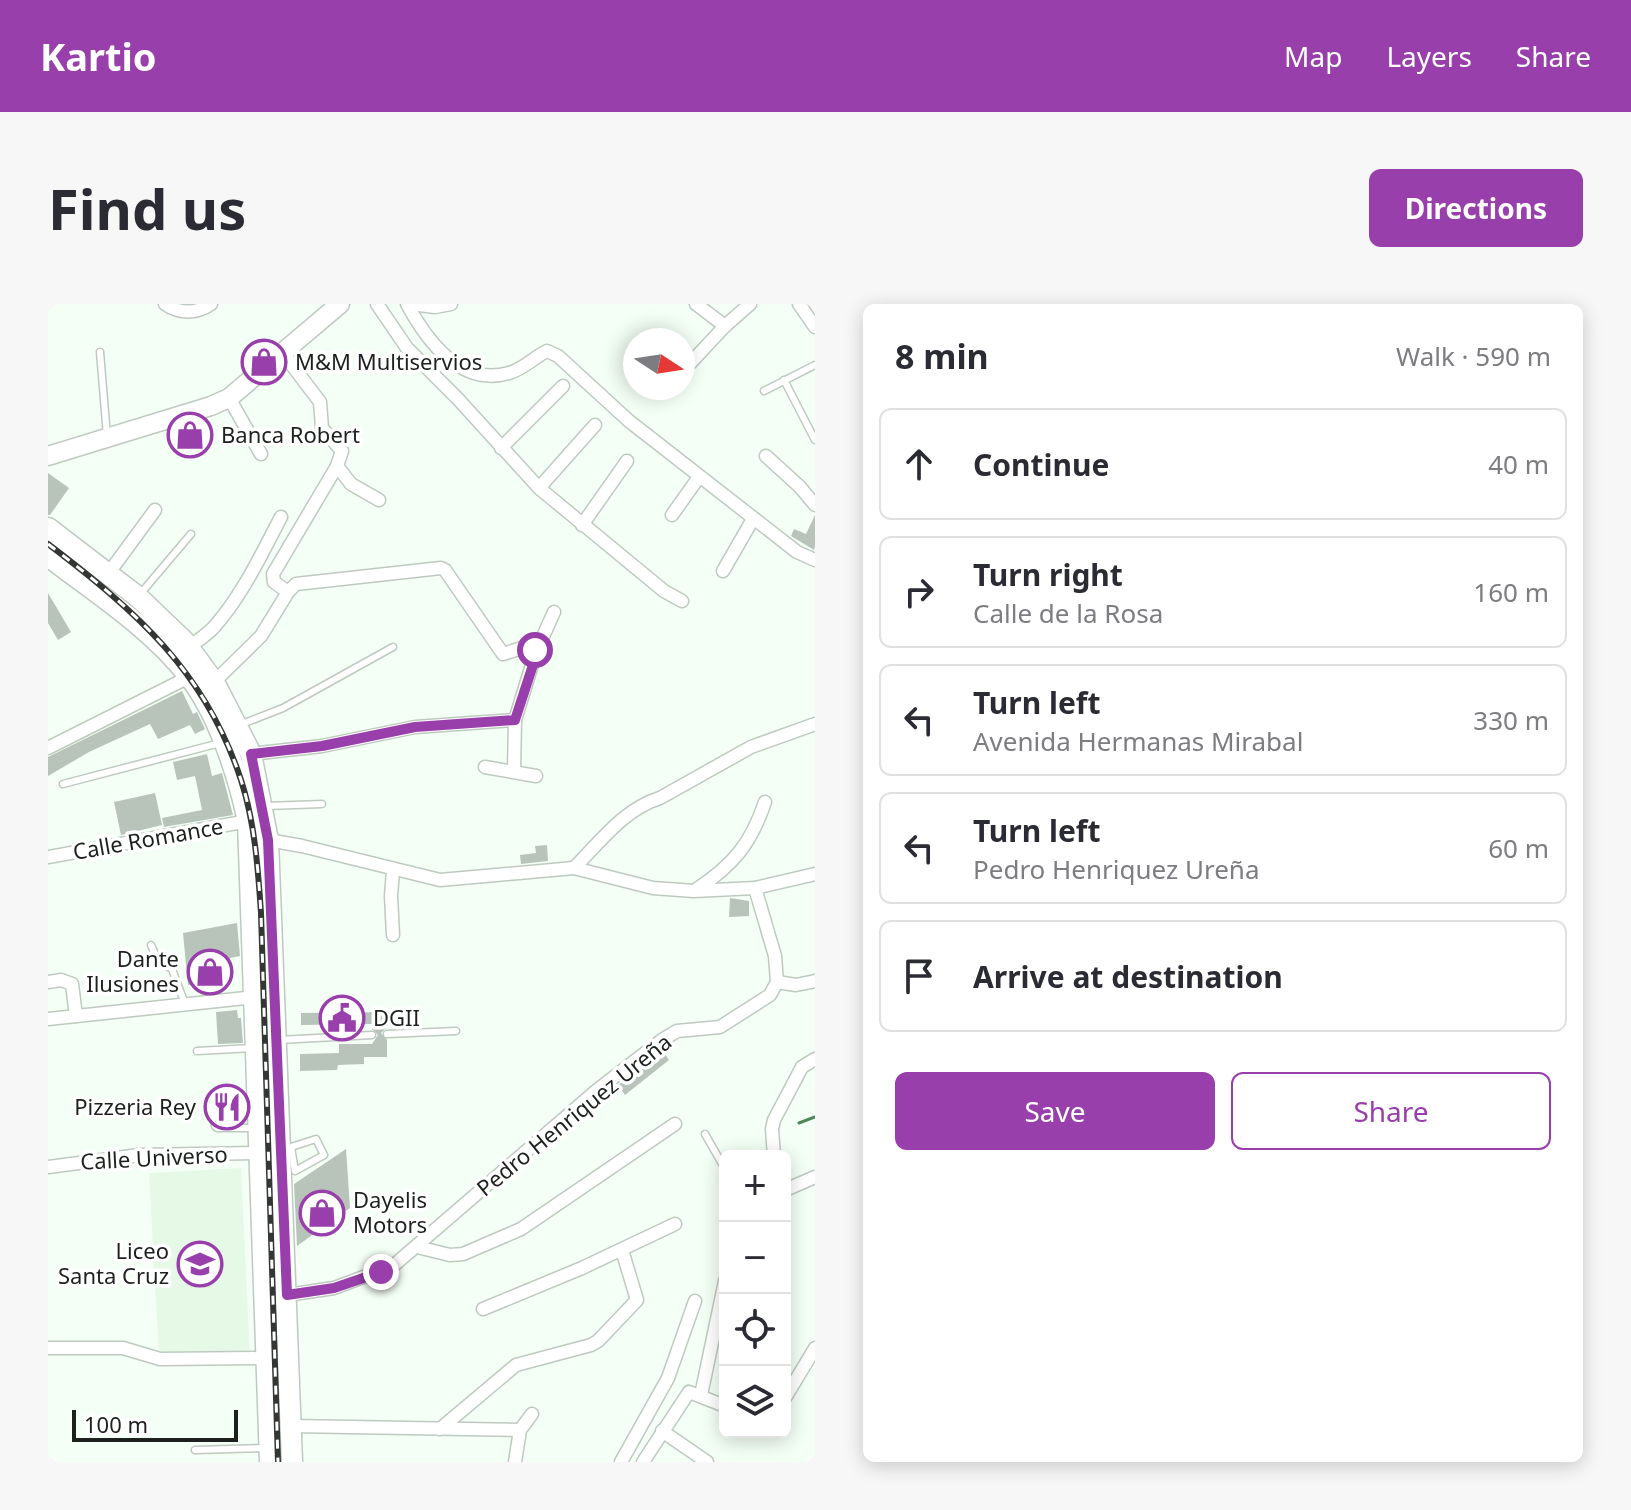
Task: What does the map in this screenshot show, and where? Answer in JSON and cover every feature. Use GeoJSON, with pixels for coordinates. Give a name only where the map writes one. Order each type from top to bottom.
{"type":"FeatureCollection","features":[{"type":"Feature","properties":{"kind":"main road"},"geometry":{"type":"LineString","coordinates":[[48,528],[138,597],[189,647],[214,682],[251,754],[268,840],[266,1044],[259,1103],[260,1128],[278,1153],[268,1358],[270,1455]]}},
{"type":"Feature","properties":{"kind":"main road"},"geometry":{"type":"LineString","coordinates":[[48,556],[141,628],[189,677],[239,778],[248,821],[255,997],[266,1044],[278,1153],[287,1295],[292,1462]]}},
{"type":"Feature","properties":{"kind":"street"},"geometry":{"type":"LineString","coordinates":[[165,304],[172,309],[191,313],[211,304]]}},
{"type":"Feature","properties":{"kind":"street"},"geometry":{"type":"LineString","coordinates":[[48,456],[229,398],[340,304]]}},
{"type":"Feature","properties":{"kind":"street"},"geometry":{"type":"LineString","coordinates":[[377,304],[407,348],[539,488],[664,591],[682,601]]}},
{"type":"Feature","properties":{"kind":"street"},"geometry":{"type":"LineString","coordinates":[[409,304],[435,307],[451,304]]}},
{"type":"Feature","properties":{"kind":"street"},"geometry":{"type":"LineString","coordinates":[[409,304],[418,324],[435,344],[470,373],[484,376],[512,373],[542,353],[552,352],[629,421],[699,477],[797,552],[815,560]]}},
{"type":"Feature","properties":{"kind":"street"},"geometry":{"type":"LineString","coordinates":[[696,304],[725,326]]}},
{"type":"Feature","properties":{"kind":"street"},"geometry":{"type":"LineString","coordinates":[[695,358],[750,304]]}},
{"type":"Feature","properties":{"kind":"street"},"geometry":{"type":"LineString","coordinates":[[799,304],[815,327]]}},
{"type":"Feature","properties":{"kind":"street"},"geometry":{"type":"LineString","coordinates":[[282,352],[320,402],[322,428],[342,451],[337,466],[273,574],[274,582],[288,592]]}},
{"type":"Feature","properties":{"kind":"street"},"geometry":{"type":"LineString","coordinates":[[501,448],[563,386]]}},
{"type":"Feature","properties":{"kind":"street"},"geometry":{"type":"LineString","coordinates":[[229,398],[261,454]]}},
{"type":"Feature","properties":{"kind":"street"},"geometry":{"type":"LineString","coordinates":[[539,488],[595,425]]}},
{"type":"Feature","properties":{"kind":"street"},"geometry":{"type":"LineString","coordinates":[[766,456],[815,505]]}},
{"type":"Feature","properties":{"kind":"street"},"geometry":{"type":"LineString","coordinates":[[582,525],[627,461]]}},
{"type":"Feature","properties":{"kind":"street"},"geometry":{"type":"LineString","coordinates":[[337,466],[351,484],[379,500]]}},
{"type":"Feature","properties":{"kind":"street"},"geometry":{"type":"LineString","coordinates":[[672,515],[699,477]]}},
{"type":"Feature","properties":{"kind":"street"},"geometry":{"type":"LineString","coordinates":[[108,574],[155,510]]}},
{"type":"Feature","properties":{"kind":"street"},"geometry":{"type":"LineString","coordinates":[[189,647],[213,628],[250,575],[281,517]]}},
{"type":"Feature","properties":{"kind":"street"},"geometry":{"type":"LineString","coordinates":[[723,571],[753,519]]}},
{"type":"Feature","properties":{"kind":"street"},"geometry":{"type":"LineString","coordinates":[[214,682],[261,636],[288,592],[299,583],[442,568],[503,654],[523,647],[536,652]]}},
{"type":"Feature","properties":{"kind":"street"},"geometry":{"type":"LineString","coordinates":[[514,771],[515,720],[536,652],[554,612]]}},
{"type":"Feature","properties":{"kind":"street"},"geometry":{"type":"LineString","coordinates":[[48,748],[189,677]]}},
{"type":"Feature","properties":{"kind":"street"},"geometry":{"type":"LineString","coordinates":[[251,754],[322,746],[415,727],[515,720]]}},
{"type":"Feature","properties":{"kind":"street"},"geometry":{"type":"LineString","coordinates":[[574,868],[631,811],[644,803],[660,798],[751,747],[815,724]]}},
{"type":"Feature","properties":{"kind":"street"},"geometry":{"type":"LineString","coordinates":[[485,767],[536,776]]}},
{"type":"Feature","properties":{"kind":"street"},"geometry":{"type":"LineString","coordinates":[[694,891],[721,873],[745,847],[765,802]]}},
{"type":"Feature","properties":{"kind":"street","name":"Calle Romance"},"geometry":{"type":"LineString","coordinates":[[48,857],[248,821]]}},
{"type":"Feature","properties":{"kind":"street"},"geometry":{"type":"LineString","coordinates":[[268,840],[440,880],[574,868],[653,888],[694,891],[755,888],[815,874]]}},
{"type":"Feature","properties":{"kind":"street"},"geometry":{"type":"LineString","coordinates":[[393,870],[393,935]]}},
{"type":"Feature","properties":{"kind":"street"},"geometry":{"type":"LineString","coordinates":[[755,888],[775,956],[777,982],[796,985],[815,981]]}},
{"type":"Feature","properties":{"kind":"street"},"geometry":{"type":"LineString","coordinates":[[48,982],[63,980],[72,984],[76,1016]]}},
{"type":"Feature","properties":{"kind":"street","name":"Pedro Henriquez Ureña"},"geometry":{"type":"LineString","coordinates":[[287,1295],[334,1288],[381,1272],[417,1247],[596,1091],[662,1040],[677,1031],[720,1027],[770,995],[777,982]]}},
{"type":"Feature","properties":{"kind":"street"},"geometry":{"type":"LineString","coordinates":[[48,1019],[255,997]]}},
{"type":"Feature","properties":{"kind":"street"},"geometry":{"type":"LineString","coordinates":[[774,1150],[772,1129],[779,1109],[802,1067],[815,1059]]}},
{"type":"Feature","properties":{"kind":"street"},"geometry":{"type":"LineString","coordinates":[[417,1247],[450,1255],[463,1254],[521,1229],[675,1124]]}},
{"type":"Feature","properties":{"kind":"street","name":"Calle Universo"},"geometry":{"type":"LineString","coordinates":[[48,1167],[139,1155],[278,1153]]}},
{"type":"Feature","properties":{"kind":"street"},"geometry":{"type":"LineString","coordinates":[[791,1187],[815,1177]]}},
{"type":"Feature","properties":{"kind":"street"},"geometry":{"type":"LineString","coordinates":[[483,1309],[675,1224]]}},
{"type":"Feature","properties":{"kind":"street"},"geometry":{"type":"LineString","coordinates":[[440,1429],[516,1365],[598,1341],[637,1300],[622,1250]]}},
{"type":"Feature","properties":{"kind":"street"},"geometry":{"type":"LineString","coordinates":[[701,1395],[722,1294]]}},
{"type":"Feature","properties":{"kind":"street"},"geometry":{"type":"LineString","coordinates":[[621,1462],[668,1378],[695,1301]]}},
{"type":"Feature","properties":{"kind":"street"},"geometry":{"type":"LineString","coordinates":[[48,1348],[127,1348],[160,1359],[268,1358]]}},
{"type":"Feature","properties":{"kind":"street"},"geometry":{"type":"LineString","coordinates":[[791,1388],[815,1348]]}},
{"type":"Feature","properties":{"kind":"street"},"geometry":{"type":"LineString","coordinates":[[643,1462],[689,1392],[719,1403]]}},
{"type":"Feature","properties":{"kind":"street"},"geometry":{"type":"LineString","coordinates":[[515,1462],[520,1430],[532,1414]]}},
{"type":"Feature","properties":{"kind":"street"},"geometry":{"type":"LineString","coordinates":[[291,1426],[520,1430]]}},
{"type":"Feature","properties":{"kind":"street"},"geometry":{"type":"LineString","coordinates":[[662,1431],[707,1462]]}},
{"type":"Feature","properties":{"kind":"lane"},"geometry":{"type":"LineString","coordinates":[[100,352],[107,436]]}},
{"type":"Feature","properties":{"kind":"lane"},"geometry":{"type":"LineString","coordinates":[[764,391],[815,365]]}},
{"type":"Feature","properties":{"kind":"lane"},"geometry":{"type":"LineString","coordinates":[[784,380],[815,440]]}},
{"type":"Feature","properties":{"kind":"lane"},"geometry":{"type":"LineString","coordinates":[[138,597],[191,534]]}},
{"type":"Feature","properties":{"kind":"lane"},"geometry":{"type":"LineString","coordinates":[[239,726],[283,708],[393,647]]}},
{"type":"Feature","properties":{"kind":"lane"},"geometry":{"type":"LineString","coordinates":[[63,784],[223,742]]}},
{"type":"Feature","properties":{"kind":"lane"},"geometry":{"type":"LineString","coordinates":[[263,807],[322,804]]}},
{"type":"Feature","properties":{"kind":"lane"},"geometry":{"type":"LineString","coordinates":[[151,945],[158,961],[172,969],[185,1004]]}},
{"type":"Feature","properties":{"kind":"lane"},"geometry":{"type":"LineString","coordinates":[[387,1034],[456,1031]]}},
{"type":"Feature","properties":{"kind":"lane"},"geometry":{"type":"LineString","coordinates":[[197,1051],[372,1035]]}},
{"type":"Feature","properties":{"kind":"lane"},"geometry":{"type":"LineString","coordinates":[[259,1103],[219,1107],[214,1111],[217,1128],[260,1128]]}},
{"type":"Feature","properties":{"kind":"lane"},"geometry":{"type":"LineString","coordinates":[[705,1134],[719,1158]]}},
{"type":"Feature","properties":{"kind":"lane"},"geometry":{"type":"LineString","coordinates":[[316,1139],[324,1155],[295,1171],[278,1153],[316,1139]]}},
{"type":"Feature","properties":{"kind":"lane"},"geometry":{"type":"LineString","coordinates":[[195,1450],[270,1455]]}},
{"type":"Feature","properties":{"kind":"shaded area","name":"Liceo Santa Cruz"},"geometry":{"type":"Polygon","coordinates":[[[241,1168],[250,1356],[159,1357],[149,1173],[241,1168]]]}},
{"type":"Feature","properties":{"kind":"building"},"geometry":{"type":"Polygon","coordinates":[[[48,473],[69,488],[50,515],[48,515],[48,473]]]}},
{"type":"Feature","properties":{"kind":"building"},"geometry":{"type":"Polygon","coordinates":[[[815,515],[814,550],[791,536],[794,529],[806,534],[815,515]]]}},
{"type":"Feature","properties":{"kind":"building"},"geometry":{"type":"Polygon","coordinates":[[[48,593],[71,632],[58,640],[48,623],[48,593]]]}},
{"type":"Feature","properties":{"kind":"building"},"geometry":{"type":"Polygon","coordinates":[[[182,691],[193,714],[197,712],[205,729],[195,734],[190,725],[158,739],[150,724],[89,752],[48,776],[48,757],[182,691]]]}},
{"type":"Feature","properties":{"kind":"building"},"geometry":{"type":"Polygon","coordinates":[[[207,754],[212,776],[222,773],[233,815],[164,827],[162,818],[202,810],[195,776],[177,780],[173,762],[207,754]]]}},
{"type":"Feature","properties":{"kind":"building"},"geometry":{"type":"Polygon","coordinates":[[[155,793],[162,825],[121,835],[114,802],[155,793]]]}},
{"type":"Feature","properties":{"kind":"building"},"geometry":{"type":"Polygon","coordinates":[[[547,845],[548,861],[521,864],[520,855],[536,853],[535,846],[547,845]]]}},
{"type":"Feature","properties":{"kind":"building"},"geometry":{"type":"Polygon","coordinates":[[[730,898],[749,901],[749,916],[729,917],[730,898]]]}},
{"type":"Feature","properties":{"kind":"building"},"geometry":{"type":"Polygon","coordinates":[[[237,923],[240,956],[230,958],[233,978],[188,985],[183,933],[237,923]]]}},
{"type":"Feature","properties":{"kind":"building"},"geometry":{"type":"Polygon","coordinates":[[[237,1010],[238,1018],[241,1018],[243,1043],[218,1044],[216,1012],[237,1010]]]}},
{"type":"Feature","properties":{"kind":"building"},"geometry":{"type":"Polygon","coordinates":[[[386,1012],[386,1028],[381,1033],[387,1040],[387,1057],[364,1057],[364,1064],[338,1065],[337,1070],[300,1071],[300,1054],[339,1053],[339,1044],[372,1044],[378,1035],[372,1024],[301,1025],[301,1013],[386,1012]]]}},
{"type":"Feature","properties":{"kind":"building"},"geometry":{"type":"Polygon","coordinates":[[[663,1051],[669,1060],[625,1095],[618,1085],[663,1051]]]}},
{"type":"Feature","properties":{"kind":"building"},"geometry":{"type":"Polygon","coordinates":[[[346,1149],[350,1208],[297,1246],[294,1184],[346,1149]]]}},
{"type":"Feature","properties":{"kind":"waterway"},"geometry":{"type":"LineString","coordinates":[[799,1123],[815,1117]]}},
{"type":"Feature","properties":{"kind":"railway"},"geometry":{"type":"LineString","coordinates":[[48,544],[139,620],[188,676],[226,742],[246,796],[255,846],[261,913],[278,1462]]}},
{"type":"Feature","properties":{"kind":"place","name":"M&M Multiservios"},"geometry":{"type":"Point","coordinates":[264,362]}},
{"type":"Feature","properties":{"kind":"place","name":"Banca Robert"},"geometry":{"type":"Point","coordinates":[190,435]}},
{"type":"Feature","properties":{"kind":"place","name":"Dante Ilusiones"},"geometry":{"type":"Point","coordinates":[210,972]}},
{"type":"Feature","properties":{"kind":"place","name":"DGII"},"geometry":{"type":"Point","coordinates":[342,1018]}},
{"type":"Feature","properties":{"kind":"place","name":"Pizzeria Rey"},"geometry":{"type":"Point","coordinates":[227,1107]}},
{"type":"Feature","properties":{"kind":"place","name":"Dayelis Motors"},"geometry":{"type":"Point","coordinates":[322,1213]}},
{"type":"Feature","properties":{"kind":"place","name":"Liceo Santa Cruz"},"geometry":{"type":"Point","coordinates":[200,1264]}},
{"type":"Feature","properties":{"kind":"route"},"geometry":{"type":"LineString","coordinates":[[381,1272],[334,1288],[287,1295],[268,840],[251,754],[322,746],[415,727],[515,720],[535,650]]}}]}
